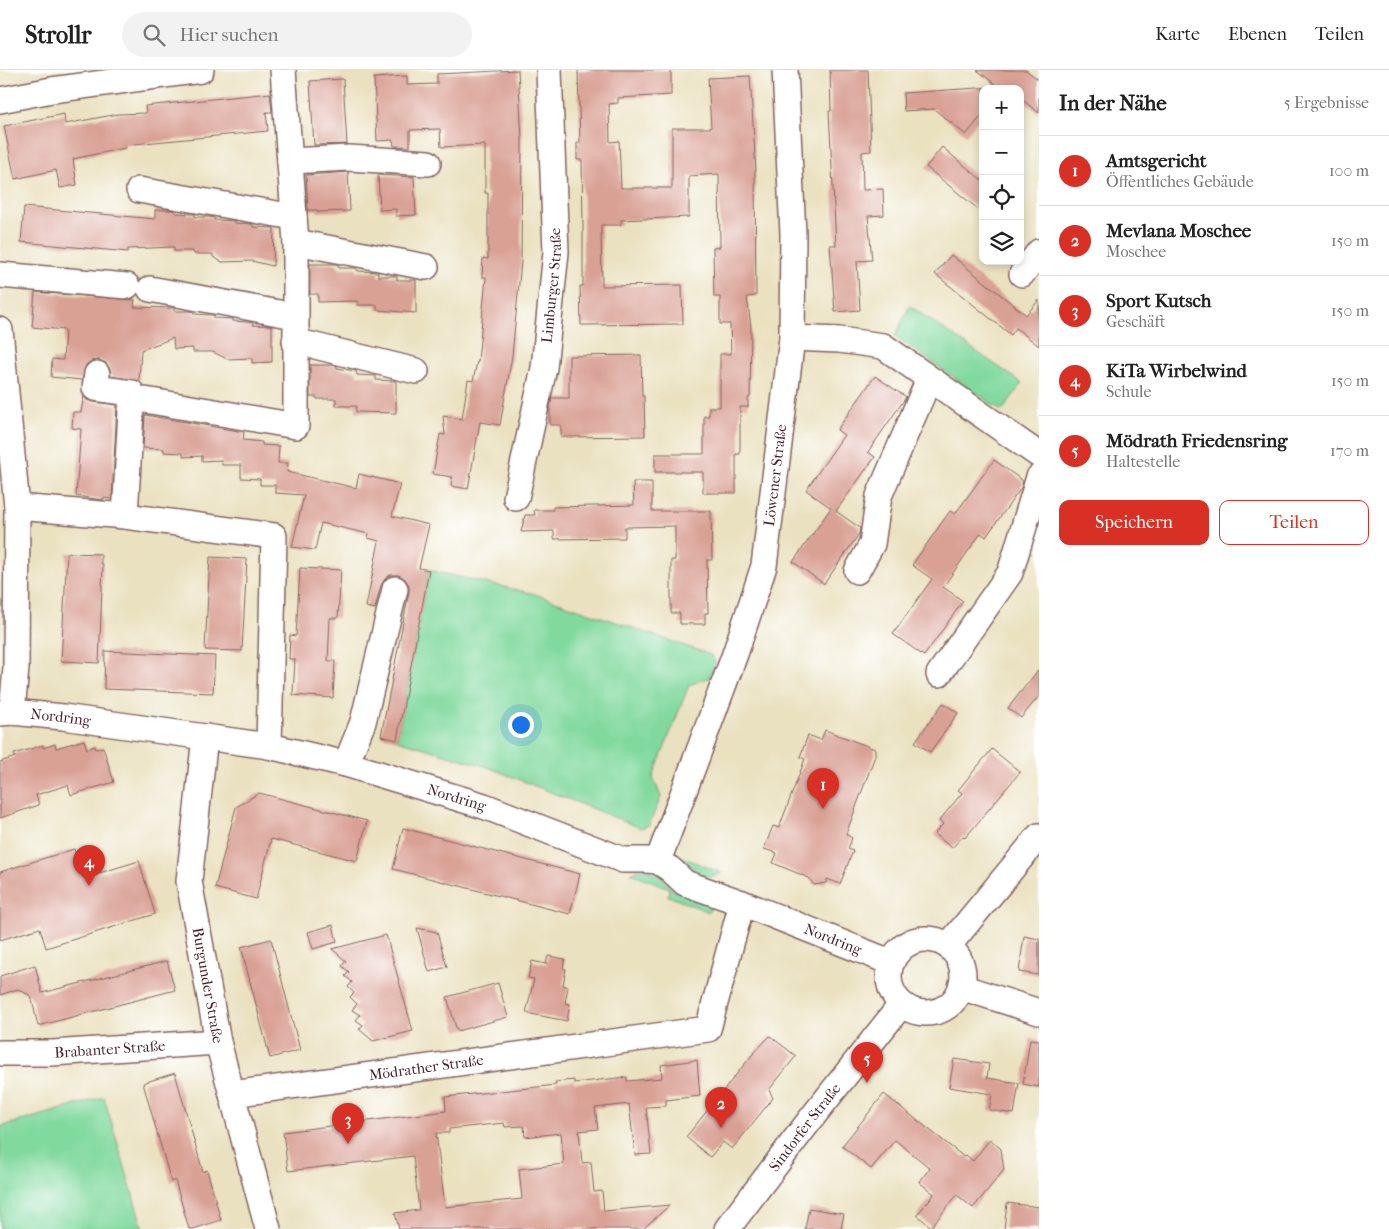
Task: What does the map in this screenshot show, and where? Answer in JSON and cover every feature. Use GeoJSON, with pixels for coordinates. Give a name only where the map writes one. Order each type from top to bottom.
{"type":"FeatureCollection","features":[{"type":"Feature","properties":{"kind":"street"},"geometry":{"type":"LineString","coordinates":[[0,100],[52,90],[201,70]]}},
{"type":"Feature","properties":{"kind":"street"},"geometry":{"type":"LineString","coordinates":[[145,400],[296,426],[296,242],[283,70]]}},
{"type":"Feature","properties":{"kind":"street","name":"Limburger Straße"},"geometry":{"type":"LineString","coordinates":[[516,498],[544,368],[556,252],[549,70]]}},
{"type":"Feature","properties":{"kind":"street","name":"Löwener Straße"},"geometry":{"type":"LineString","coordinates":[[658,861],[735,654],[764,566],[792,338],[793,234],[785,70]]}},
{"type":"Feature","properties":{"kind":"street"},"geometry":{"type":"LineString","coordinates":[[290,161],[349,158],[428,163]]}},
{"type":"Feature","properties":{"kind":"street"},"geometry":{"type":"LineString","coordinates":[[139,190],[294,217]]}},
{"type":"Feature","properties":{"kind":"street"},"geometry":{"type":"LineString","coordinates":[[296,242],[426,267]]}},
{"type":"Feature","properties":{"kind":"street"},"geometry":{"type":"LineString","coordinates":[[1022,274],[1039,252]]}},
{"type":"Feature","properties":{"kind":"street"},"geometry":{"type":"LineString","coordinates":[[0,275],[139,288],[295,316]]}},
{"type":"Feature","properties":{"kind":"street"},"geometry":{"type":"LineString","coordinates":[[0,330],[16,507],[16,668],[6,712]]}},
{"type":"Feature","properties":{"kind":"street"},"geometry":{"type":"LineString","coordinates":[[792,338],[839,340],[883,346],[929,380],[1039,455]]}},
{"type":"Feature","properties":{"kind":"street"},"geometry":{"type":"LineString","coordinates":[[295,341],[416,371]]}},
{"type":"Feature","properties":{"kind":"street"},"geometry":{"type":"LineString","coordinates":[[97,374],[95,388],[132,393],[125,516]]}},
{"type":"Feature","properties":{"kind":"street"},"geometry":{"type":"LineString","coordinates":[[857,572],[872,544],[879,496],[929,380]]}},
{"type":"Feature","properties":{"kind":"street"},"geometry":{"type":"LineString","coordinates":[[939,674],[1010,573],[1039,477]]}},
{"type":"Feature","properties":{"kind":"street"},"geometry":{"type":"LineString","coordinates":[[16,507],[125,516],[274,536],[269,746]]}},
{"type":"Feature","properties":{"kind":"street"},"geometry":{"type":"LineString","coordinates":[[346,764],[363,722],[395,589]]}},
{"type":"Feature","properties":{"kind":"street","name":"Nordring"},"geometry":{"type":"LineString","coordinates":[[6,712],[63,717],[205,736],[269,746],[346,764],[484,806],[623,860],[658,861],[685,883],[742,903],[890,962]]}},
{"type":"Feature","properties":{"kind":"street","name":"Burgunder Straße"},"geometry":{"type":"LineString","coordinates":[[205,736],[189,881],[218,1042],[268,1229]]}},
{"type":"Feature","properties":{"kind":"street"},"geometry":{"type":"LineString","coordinates":[[949,945],[1039,836]]}},
{"type":"Feature","properties":{"kind":"street","name":"Mödrather Straße"},"geometry":{"type":"LineString","coordinates":[[232,1094],[708,1029],[742,903]]}},
{"type":"Feature","properties":{"kind":"street"},"geometry":{"type":"LineString","coordinates":[[927,938],[949,945],[959,956],[964,970],[961,988],[949,1006],[925,1014],[901,1005],[892,993],[888,978],[890,962],[904,944],[927,938]]}},
{"type":"Feature","properties":{"kind":"street"},"geometry":{"type":"LineString","coordinates":[[961,988],[1039,1012]]}},
{"type":"Feature","properties":{"kind":"street","name":"Sindorfer Straße"},"geometry":{"type":"LineString","coordinates":[[727,1229],[901,1005]]}},
{"type":"Feature","properties":{"kind":"street","name":"Brabanter Straße"},"geometry":{"type":"LineString","coordinates":[[0,1053],[52,1053],[218,1042]]}},
{"type":"Feature","properties":{"kind":"green space"},"geometry":{"type":"Polygon","coordinates":[[[910,306],[1022,383],[1002,411],[895,336],[910,306]]]}},
{"type":"Feature","properties":{"kind":"green space"},"geometry":{"type":"Polygon","coordinates":[[[429,570],[535,594],[711,655],[715,663],[710,677],[689,685],[653,777],[661,797],[649,825],[641,828],[485,766],[397,740],[429,570]]]}},
{"type":"Feature","properties":{"kind":"green space"},"geometry":{"type":"Polygon","coordinates":[[[677,855],[722,873],[708,876],[695,874],[680,862],[677,855]]]}},
{"type":"Feature","properties":{"kind":"green space"},"geometry":{"type":"Polygon","coordinates":[[[638,869],[653,871],[665,880],[670,888],[712,904],[709,912],[668,896],[669,888],[631,873],[638,869]]]}},
{"type":"Feature","properties":{"kind":"green space"},"geometry":{"type":"Polygon","coordinates":[[[104,1097],[143,1229],[0,1229],[0,1127],[104,1097]]]}},
{"type":"Feature","properties":{"kind":"building"},"geometry":{"type":"Polygon","coordinates":[[[518,70],[522,138],[521,262],[512,356],[500,425],[480,422],[468,489],[451,486],[452,477],[433,474],[440,434],[445,435],[443,416],[462,419],[468,380],[473,381],[478,362],[486,277],[482,277],[483,258],[488,259],[488,193],[485,193],[485,145],[441,147],[440,129],[410,130],[410,147],[394,146],[393,140],[377,141],[374,78],[407,76],[407,85],[437,84],[437,74],[518,70]]]}},
{"type":"Feature","properties":{"kind":"building"},"geometry":{"type":"Polygon","coordinates":[[[578,70],[671,70],[671,95],[618,98],[618,103],[609,104],[610,142],[619,141],[621,188],[672,188],[672,128],[711,128],[708,78],[750,76],[756,171],[756,296],[747,297],[751,327],[750,397],[748,398],[748,407],[740,407],[740,454],[736,454],[736,493],[703,493],[703,472],[655,472],[655,454],[704,454],[704,416],[709,416],[709,407],[720,407],[720,354],[731,354],[730,324],[720,324],[720,297],[714,297],[713,248],[720,247],[719,174],[689,176],[689,217],[621,220],[621,225],[601,225],[602,286],[682,285],[683,324],[581,325],[580,286],[583,286],[583,225],[582,160],[577,160],[577,143],[580,143],[578,70]]]}},
{"type":"Feature","properties":{"kind":"building"},"geometry":{"type":"Polygon","coordinates":[[[830,70],[868,70],[871,151],[862,152],[863,190],[883,189],[884,215],[868,216],[872,260],[857,261],[860,310],[835,312],[830,245],[836,245],[829,111],[831,111],[830,70]]]}},
{"type":"Feature","properties":{"kind":"building"},"geometry":{"type":"Polygon","coordinates":[[[977,70],[1026,70],[1039,80],[1039,113],[1024,101],[1024,85],[996,85],[977,70]]]}},
{"type":"Feature","properties":{"kind":"building"},"geometry":{"type":"Polygon","coordinates":[[[343,79],[347,144],[314,145],[310,81],[343,79]]]}},
{"type":"Feature","properties":{"kind":"building"},"geometry":{"type":"Polygon","coordinates":[[[979,88],[979,119],[966,135],[934,109],[904,111],[903,93],[979,88]]]}},
{"type":"Feature","properties":{"kind":"building"},"geometry":{"type":"Polygon","coordinates":[[[270,93],[272,112],[266,112],[268,131],[124,145],[125,148],[73,159],[77,185],[60,188],[56,170],[15,179],[4,126],[64,114],[65,124],[118,114],[146,113],[145,106],[270,93]]]}},
{"type":"Feature","properties":{"kind":"building"},"geometry":{"type":"Polygon","coordinates":[[[942,147],[979,178],[979,210],[926,167],[942,147]]]}},
{"type":"Feature","properties":{"kind":"building"},"geometry":{"type":"Polygon","coordinates":[[[348,172],[350,211],[318,212],[317,210],[308,210],[306,175],[348,172]]]}},
{"type":"Feature","properties":{"kind":"building"},"geometry":{"type":"Polygon","coordinates":[[[378,175],[414,177],[416,215],[396,216],[396,209],[380,210],[378,175]]]}},
{"type":"Feature","properties":{"kind":"building"},"geometry":{"type":"Polygon","coordinates":[[[24,207],[155,219],[155,210],[172,210],[175,213],[195,214],[195,217],[209,217],[214,218],[214,220],[250,224],[253,227],[274,228],[273,266],[252,261],[222,262],[213,257],[213,254],[174,251],[174,247],[128,249],[128,252],[21,242],[24,207]]]}},
{"type":"Feature","properties":{"kind":"building"},"geometry":{"type":"Polygon","coordinates":[[[951,255],[1026,315],[1039,300],[1039,346],[1016,328],[1011,335],[935,274],[951,255]]]}},
{"type":"Feature","properties":{"kind":"building"},"geometry":{"type":"Polygon","coordinates":[[[310,264],[336,264],[339,268],[356,268],[358,271],[378,272],[378,276],[397,276],[397,280],[416,280],[416,313],[377,310],[377,305],[357,305],[358,301],[318,302],[318,294],[310,294],[310,264]]]}},
{"type":"Feature","properties":{"kind":"building"},"geometry":{"type":"Polygon","coordinates":[[[35,292],[135,300],[134,307],[174,308],[174,311],[190,311],[194,312],[194,314],[214,315],[214,318],[233,319],[233,321],[253,323],[253,325],[272,326],[272,362],[252,363],[252,358],[227,359],[213,352],[193,352],[193,348],[174,349],[173,338],[141,350],[139,381],[111,376],[110,369],[106,363],[99,360],[91,361],[86,365],[82,380],[51,377],[52,359],[63,360],[65,330],[32,327],[35,292]]]}},
{"type":"Feature","properties":{"kind":"building"},"geometry":{"type":"Polygon","coordinates":[[[641,355],[645,436],[561,437],[561,425],[550,425],[552,398],[569,398],[569,356],[641,355]]]}},
{"type":"Feature","properties":{"kind":"building"},"geometry":{"type":"Polygon","coordinates":[[[310,365],[332,365],[337,366],[337,368],[356,371],[357,375],[376,376],[376,380],[396,381],[396,413],[356,412],[356,406],[336,406],[336,399],[310,397],[310,365]]]}},
{"type":"Feature","properties":{"kind":"building"},"geometry":{"type":"Polygon","coordinates":[[[875,376],[906,397],[868,452],[875,457],[836,511],[860,528],[859,534],[824,584],[793,562],[831,508],[806,490],[844,435],[837,430],[875,376]]]}},
{"type":"Feature","properties":{"kind":"building"},"geometry":{"type":"Polygon","coordinates":[[[84,396],[87,400],[93,402],[117,405],[112,499],[103,498],[103,500],[76,496],[81,429],[72,428],[73,412],[81,412],[84,396]]]}},
{"type":"Feature","properties":{"kind":"building"},"geometry":{"type":"Polygon","coordinates":[[[145,415],[244,432],[243,440],[262,442],[262,445],[279,446],[278,463],[288,463],[287,472],[356,488],[359,474],[400,484],[392,516],[429,525],[419,568],[429,570],[397,740],[381,736],[409,585],[399,575],[390,575],[381,585],[375,609],[366,607],[379,541],[368,538],[369,534],[321,523],[315,550],[292,547],[304,495],[275,493],[275,485],[260,485],[260,479],[241,478],[241,465],[222,465],[221,460],[202,461],[202,456],[183,457],[183,453],[164,452],[164,449],[143,448],[145,415]]]}},
{"type":"Feature","properties":{"kind":"building"},"geometry":{"type":"Polygon","coordinates":[[[994,460],[1023,481],[1021,488],[986,537],[981,533],[943,587],[963,601],[924,656],[893,634],[932,579],[912,565],[950,511],[955,514],[994,460]]]}},
{"type":"Feature","properties":{"kind":"building"},"geometry":{"type":"Polygon","coordinates":[[[633,482],[652,482],[652,511],[711,511],[712,560],[707,560],[708,613],[705,613],[705,624],[680,624],[680,613],[671,613],[671,560],[675,560],[675,526],[625,527],[625,538],[554,539],[554,531],[521,532],[525,515],[535,515],[534,510],[553,510],[553,507],[634,505],[633,482]]]}},
{"type":"Feature","properties":{"kind":"building"},"geometry":{"type":"Polygon","coordinates":[[[67,553],[101,554],[101,564],[103,564],[99,663],[61,661],[67,553]]]}},
{"type":"Feature","properties":{"kind":"building"},"geometry":{"type":"Polygon","coordinates":[[[210,557],[247,559],[242,651],[205,650],[210,557]]]}},
{"type":"Feature","properties":{"kind":"building"},"geometry":{"type":"Polygon","coordinates":[[[300,568],[341,570],[338,618],[330,618],[328,661],[335,661],[333,698],[293,695],[295,659],[289,659],[290,635],[296,636],[300,568]]]}},
{"type":"Feature","properties":{"kind":"building"},"geometry":{"type":"Polygon","coordinates":[[[105,651],[215,656],[213,693],[104,689],[105,651]]]}},
{"type":"Feature","properties":{"kind":"building"},"geometry":{"type":"Polygon","coordinates":[[[1039,669],[1039,696],[1021,718],[1008,708],[1039,669]]]}},
{"type":"Feature","properties":{"kind":"building"},"geometry":{"type":"Polygon","coordinates":[[[943,703],[958,713],[930,752],[915,742],[943,703]]]}},
{"type":"Feature","properties":{"kind":"building"},"geometry":{"type":"Polygon","coordinates":[[[825,730],[875,749],[875,756],[846,834],[852,838],[848,849],[853,851],[840,884],[827,879],[826,883],[814,885],[809,878],[773,863],[777,853],[764,849],[773,826],[779,828],[805,759],[800,757],[808,735],[821,740],[825,730]]]}},
{"type":"Feature","properties":{"kind":"building"},"geometry":{"type":"Polygon","coordinates":[[[84,740],[87,749],[95,746],[96,749],[103,747],[114,782],[71,795],[68,785],[36,795],[39,805],[0,818],[0,762],[15,757],[14,754],[43,745],[43,748],[55,744],[56,748],[84,740]]]}},
{"type":"Feature","properties":{"kind":"building"},"geometry":{"type":"Polygon","coordinates":[[[992,749],[1020,772],[965,838],[963,836],[952,848],[934,834],[943,824],[939,821],[962,793],[958,790],[992,749]]]}},
{"type":"Feature","properties":{"kind":"building"},"geometry":{"type":"Polygon","coordinates":[[[259,793],[367,821],[357,861],[271,839],[256,899],[215,888],[236,807],[259,793]]]}},
{"type":"Feature","properties":{"kind":"building"},"geometry":{"type":"Polygon","coordinates":[[[403,828],[580,874],[570,914],[393,869],[403,828]]]}},
{"type":"Feature","properties":{"kind":"building"},"geometry":{"type":"Polygon","coordinates":[[[74,849],[83,878],[139,861],[155,914],[46,948],[40,928],[0,940],[0,872],[74,849]]]}},
{"type":"Feature","properties":{"kind":"building"},"geometry":{"type":"Polygon","coordinates":[[[333,925],[337,942],[313,949],[308,932],[333,925]]]}},
{"type":"Feature","properties":{"kind":"building"},"geometry":{"type":"Polygon","coordinates":[[[417,928],[437,932],[447,967],[429,972],[417,928]]]}},
{"type":"Feature","properties":{"kind":"building"},"geometry":{"type":"Polygon","coordinates":[[[386,935],[413,1031],[373,1041],[359,1029],[363,1025],[356,1020],[360,1015],[352,1010],[357,1004],[350,997],[354,993],[348,987],[352,982],[345,976],[349,972],[342,966],[346,961],[332,949],[386,935]]]}},
{"type":"Feature","properties":{"kind":"building"},"geometry":{"type":"Polygon","coordinates":[[[1024,936],[1039,939],[1039,975],[1019,972],[1024,936]]]}},
{"type":"Feature","properties":{"kind":"building"},"geometry":{"type":"Polygon","coordinates":[[[271,939],[300,1050],[270,1058],[241,947],[271,939]]]}},
{"type":"Feature","properties":{"kind":"building"},"geometry":{"type":"Polygon","coordinates":[[[548,956],[565,959],[563,968],[566,969],[563,985],[568,987],[565,1003],[570,1004],[567,1021],[526,1013],[534,979],[528,978],[532,961],[546,964],[548,956]]]}},
{"type":"Feature","properties":{"kind":"building"},"geometry":{"type":"Polygon","coordinates":[[[167,961],[175,990],[38,1026],[31,996],[18,989],[0,995],[0,976],[35,965],[42,993],[167,961]]]}},
{"type":"Feature","properties":{"kind":"building"},"geometry":{"type":"Polygon","coordinates":[[[498,983],[508,1017],[457,1031],[447,997],[498,983]]]}},
{"type":"Feature","properties":{"kind":"building"},"geometry":{"type":"Polygon","coordinates":[[[770,1036],[796,1056],[769,1090],[773,1098],[732,1149],[723,1142],[710,1157],[686,1137],[752,1055],[770,1036]]]}},
{"type":"Feature","properties":{"kind":"building"},"geometry":{"type":"Polygon","coordinates":[[[1030,1039],[1039,1040],[1039,1087],[1023,1084],[1030,1039]]]}},
{"type":"Feature","properties":{"kind":"building"},"geometry":{"type":"Polygon","coordinates":[[[954,1059],[989,1064],[987,1078],[1019,1083],[1014,1114],[989,1110],[992,1094],[949,1087],[954,1059]]]}},
{"type":"Feature","properties":{"kind":"building"},"geometry":{"type":"Polygon","coordinates":[[[697,1060],[700,1096],[666,1100],[666,1106],[646,1107],[651,1154],[635,1155],[629,1104],[595,1108],[598,1129],[579,1131],[582,1163],[591,1162],[594,1192],[602,1191],[604,1211],[670,1205],[643,1229],[399,1229],[395,1213],[419,1210],[413,1156],[288,1171],[283,1132],[446,1111],[445,1097],[556,1085],[555,1082],[574,1080],[574,1083],[627,1077],[627,1081],[662,1078],[661,1065],[697,1060]],[[504,1123],[449,1129],[449,1133],[436,1133],[445,1207],[522,1199],[519,1169],[564,1164],[561,1133],[525,1137],[524,1126],[505,1127],[504,1123]]]}},
{"type":"Feature","properties":{"kind":"building"},"geometry":{"type":"Polygon","coordinates":[[[175,1073],[203,1172],[207,1170],[221,1220],[193,1229],[189,1229],[175,1180],[171,1182],[143,1083],[175,1073]]]}},
{"type":"Feature","properties":{"kind":"building"},"geometry":{"type":"Polygon","coordinates":[[[884,1094],[964,1157],[966,1155],[973,1161],[990,1139],[1001,1149],[1004,1170],[973,1208],[957,1195],[931,1227],[917,1215],[934,1194],[919,1182],[930,1168],[895,1140],[871,1169],[842,1146],[884,1094]]]}},
{"type":"Feature","properties":{"kind":"building"},"geometry":{"type":"Polygon","coordinates":[[[1007,1203],[1039,1207],[1039,1229],[1004,1229],[1007,1203]]]}},
{"type":"Feature","properties":{"kind":"building"},"geometry":{"type":"Polygon","coordinates":[[[809,1208],[844,1214],[841,1229],[805,1229],[809,1208]]]}},
{"type":"Feature","properties":{"kind":"place","name":"Amtsgericht"},"geometry":{"type":"Point","coordinates":[823,809]}},
{"type":"Feature","properties":{"kind":"place","name":"KiTa Wirbelwind"},"geometry":{"type":"Point","coordinates":[89,886]}},
{"type":"Feature","properties":{"kind":"place","name":"Mödrath Friedensring"},"geometry":{"type":"Point","coordinates":[867,1083]}},
{"type":"Feature","properties":{"kind":"place","name":"Mevlana Moschee"},"geometry":{"type":"Point","coordinates":[721,1128]}},
{"type":"Feature","properties":{"kind":"place","name":"Sport Kutsch"},"geometry":{"type":"Point","coordinates":[348,1144]}}]}
